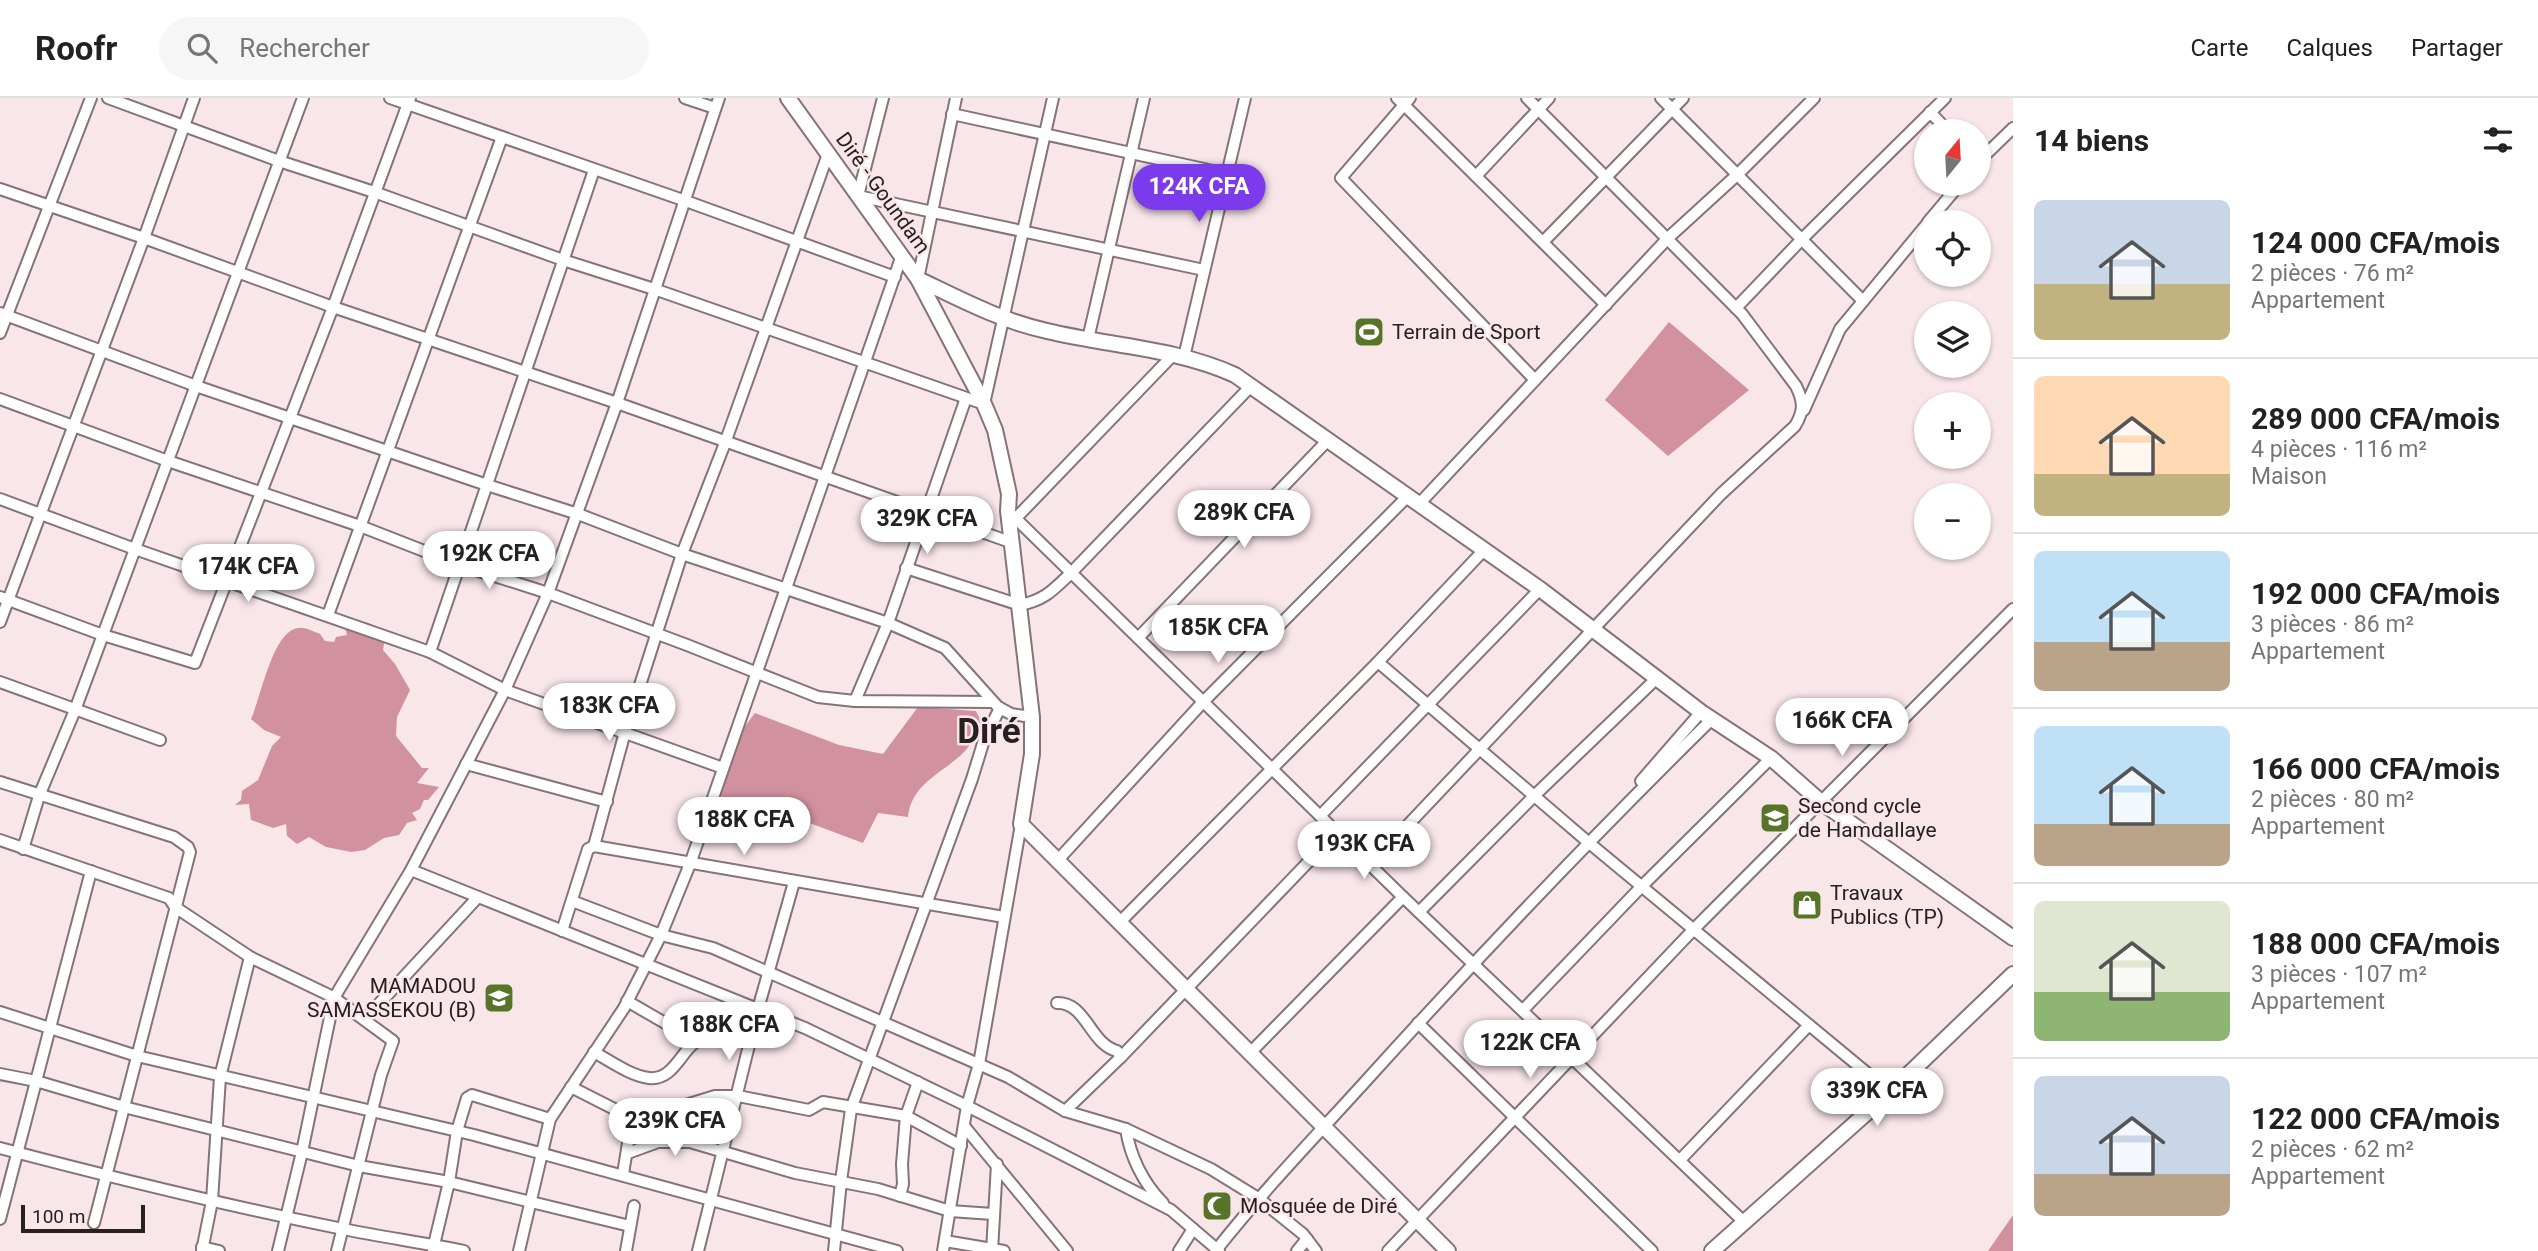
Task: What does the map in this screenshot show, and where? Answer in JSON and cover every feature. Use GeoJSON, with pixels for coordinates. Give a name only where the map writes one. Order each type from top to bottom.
{"type":"FeatureCollection","features":[{"type":"Feature","properties":{"kind":"main road","name":"Diré - Goundam"},"geometry":{"type":"LineString","coordinates":[[788,98],[918,279],[995,430],[1013,514],[1013,542],[1032,717],[1032,754],[1021,824]]}},
{"type":"Feature","properties":{"kind":"main road"},"geometry":{"type":"LineString","coordinates":[[918,279],[1003,319],[1046,331],[1178,356],[1221,369],[1251,386],[1540,589],[1707,715],[1771,758],[1821,802],[2013,938]]}},
{"type":"Feature","properties":{"kind":"main road"},"geometry":{"type":"LineString","coordinates":[[1021,824],[1448,1251]]}},
{"type":"Feature","properties":{"kind":"main road"},"geometry":{"type":"LineString","coordinates":[[1712,1251],[1890,1092],[2013,974]]}},
{"type":"Feature","properties":{"kind":"street"},"geometry":{"type":"LineString","coordinates":[[0,333],[3,314],[91,98]]}},
{"type":"Feature","properties":{"kind":"street"},"geometry":{"type":"LineString","coordinates":[[108,98],[279,161],[984,404],[1053,98]]}},
{"type":"Feature","properties":{"kind":"street"},"geometry":{"type":"LineString","coordinates":[[0,622],[4,599],[74,426],[194,98]]}},
{"type":"Feature","properties":{"kind":"street"},"geometry":{"type":"LineString","coordinates":[[23,849],[39,796],[75,710],[303,98]]}},
{"type":"Feature","properties":{"kind":"street"},"geometry":{"type":"LineString","coordinates":[[390,98],[409,101],[502,137],[895,277]]}},
{"type":"Feature","properties":{"kind":"street"},"geometry":{"type":"LineString","coordinates":[[278,1251],[334,998],[411,870],[505,690],[548,593],[578,514],[717,103],[685,98]]}},
{"type":"Feature","properties":{"kind":"street"},"geometry":{"type":"LineString","coordinates":[[883,98],[858,196],[1204,270]]}},
{"type":"Feature","properties":{"kind":"street"},"geometry":{"type":"LineString","coordinates":[[918,279],[956,98]]}},
{"type":"Feature","properties":{"kind":"street"},"geometry":{"type":"LineString","coordinates":[[1088,339],[1144,98]]}},
{"type":"Feature","properties":{"kind":"street"},"geometry":{"type":"LineString","coordinates":[[1245,98],[1204,270],[1178,356],[1013,514],[1370,865],[1744,1222]]}},
{"type":"Feature","properties":{"kind":"street"},"geometry":{"type":"LineString","coordinates":[[1241,113],[1254,98]]}},
{"type":"Feature","properties":{"kind":"street"},"geometry":{"type":"LineString","coordinates":[[1527,98],[1736,308],[1796,386],[1802,398],[1803,413]]}},
{"type":"Feature","properties":{"kind":"street"},"geometry":{"type":"LineString","coordinates":[[1476,176],[1549,98]]}},
{"type":"Feature","properties":{"kind":"street"},"geometry":{"type":"LineString","coordinates":[[1661,98],[1863,302]]}},
{"type":"Feature","properties":{"kind":"street"},"geometry":{"type":"LineString","coordinates":[[1542,242],[1683,98]]}},
{"type":"Feature","properties":{"kind":"street"},"geometry":{"type":"LineString","coordinates":[[1057,861],[1203,702],[1414,500],[1535,380],[1668,238],[1738,174],[1814,98]]}},
{"type":"Feature","properties":{"kind":"street"},"geometry":{"type":"LineString","coordinates":[[1736,308],[1945,98]]}},
{"type":"Feature","properties":{"kind":"street"},"geometry":{"type":"LineString","coordinates":[[1535,380],[1340,178],[1404,100],[1606,305]]}},
{"type":"Feature","properties":{"kind":"street"},"geometry":{"type":"LineString","coordinates":[[4,599],[103,635],[195,663],[333,307],[409,101]]}},
{"type":"Feature","properties":{"kind":"street"},"geometry":{"type":"LineString","coordinates":[[1930,112],[1937,119]]}},
{"type":"Feature","properties":{"kind":"street"},"geometry":{"type":"LineString","coordinates":[[952,114],[1227,174]]}},
{"type":"Feature","properties":{"kind":"street"},"geometry":{"type":"LineString","coordinates":[[1992,148],[2013,128]]}},
{"type":"Feature","properties":{"kind":"street"},"geometry":{"type":"LineString","coordinates":[[328,615],[502,137]]}},
{"type":"Feature","properties":{"kind":"street"},"geometry":{"type":"LineString","coordinates":[[594,846],[625,732],[682,554],[725,443],[828,154]]}},
{"type":"Feature","properties":{"kind":"street"},"geometry":{"type":"LineString","coordinates":[[430,652],[594,170]]}},
{"type":"Feature","properties":{"kind":"street"},"geometry":{"type":"LineString","coordinates":[[0,189],[524,374],[617,403],[1013,542]]}},
{"type":"Feature","properties":{"kind":"street"},"geometry":{"type":"LineString","coordinates":[[1938,210],[1950,196]]}},
{"type":"Feature","properties":{"kind":"street"},"geometry":{"type":"LineString","coordinates":[[1370,865],[1721,494],[1795,426],[1834,338],[1914,239]]}},
{"type":"Feature","properties":{"kind":"street"},"geometry":{"type":"LineString","coordinates":[[519,1251],[550,1119],[627,1001],[661,935],[690,864],[902,255]]}},
{"type":"Feature","properties":{"kind":"street"},"geometry":{"type":"LineString","coordinates":[[3,314],[196,386],[578,514],[682,554],[888,623],[945,648],[996,705],[1011,714],[1032,717]]}},
{"type":"Feature","properties":{"kind":"street"},"geometry":{"type":"LineString","coordinates":[[906,568],[1020,605],[1037,602],[1071,573],[1251,386]]}},
{"type":"Feature","properties":{"kind":"street"},"geometry":{"type":"LineString","coordinates":[[855,701],[888,623],[966,398]]}},
{"type":"Feature","properties":{"kind":"street"},"geometry":{"type":"LineString","coordinates":[[0,400],[360,526],[460,565],[548,593],[818,697],[855,701],[996,705]]}},
{"type":"Feature","properties":{"kind":"street"},"geometry":{"type":"LineString","coordinates":[[1138,638],[1328,440]]}},
{"type":"Feature","properties":{"kind":"street"},"geometry":{"type":"LineString","coordinates":[[0,499],[430,652],[505,690],[723,768]]}},
{"type":"Feature","properties":{"kind":"street"},"geometry":{"type":"LineString","coordinates":[[1120,922],[1378,662],[1484,550]]}},
{"type":"Feature","properties":{"kind":"street"},"geometry":{"type":"LineString","coordinates":[[1320,816],[1540,589]]}},
{"type":"Feature","properties":{"kind":"street"},"geometry":{"type":"LineString","coordinates":[[1388,1251],[1693,930],[2013,609]]}},
{"type":"Feature","properties":{"kind":"street"},"geometry":{"type":"LineString","coordinates":[[1378,662],[1588,842],[1890,1092]]}},
{"type":"Feature","properties":{"kind":"street"},"geometry":{"type":"LineString","coordinates":[[1419,912],[1657,678]]}},
{"type":"Feature","properties":{"kind":"street"},"geometry":{"type":"LineString","coordinates":[[0,682],[160,740]]}},
{"type":"Feature","properties":{"kind":"street"},"geometry":{"type":"LineString","coordinates":[[834,1251],[851,1109],[972,779],[996,705]]}},
{"type":"Feature","properties":{"kind":"street"},"geometry":{"type":"LineString","coordinates":[[1620,804],[1707,715]]}},
{"type":"Feature","properties":{"kind":"street"},"geometry":{"type":"LineString","coordinates":[[1126,1129],[1129,1151],[1154,1194],[1218,1250],[1258,1198],[1473,963],[1707,715]]}},
{"type":"Feature","properties":{"kind":"street"},"geometry":{"type":"LineString","coordinates":[[1523,1010],[1771,758]]}},
{"type":"Feature","properties":{"kind":"street"},"geometry":{"type":"LineString","coordinates":[[466,764],[607,802]]}},
{"type":"Feature","properties":{"kind":"street"},"geometry":{"type":"LineString","coordinates":[[0,782],[174,837],[188,847],[190,852],[94,1223]]}},
{"type":"Feature","properties":{"kind":"street"},"geometry":{"type":"LineString","coordinates":[[1004,1251],[944,1246],[967,1106],[979,1064],[1021,824]]}},
{"type":"Feature","properties":{"kind":"street"},"geometry":{"type":"LineString","coordinates":[[1065,1111],[1121,1057],[1337,832]]}},
{"type":"Feature","properties":{"kind":"street"},"geometry":{"type":"LineString","coordinates":[[1,843],[169,898],[174,907],[250,957],[334,998],[393,1041],[381,1075],[359,1166],[349,1194],[337,1251]]}},
{"type":"Feature","properties":{"kind":"street"},"geometry":{"type":"LineString","coordinates":[[562,931],[588,849],[594,846],[1004,917]]}},
{"type":"Feature","properties":{"kind":"street"},"geometry":{"type":"LineString","coordinates":[[411,870],[805,1028],[967,1106],[1171,1210]]}},
{"type":"Feature","properties":{"kind":"street"},"geometry":{"type":"LineString","coordinates":[[0,1219],[91,871]]}},
{"type":"Feature","properties":{"kind":"street"},"geometry":{"type":"LineString","coordinates":[[698,1251],[758,1009],[794,881]]}},
{"type":"Feature","properties":{"kind":"street"},"geometry":{"type":"LineString","coordinates":[[365,1019],[478,897]]}},
{"type":"Feature","properties":{"kind":"street"},"geometry":{"type":"LineString","coordinates":[[1251,1053],[1404,897]]}},
{"type":"Feature","properties":{"kind":"street"},"geometry":{"type":"LineString","coordinates":[[572,901],[661,935],[713,948],[1008,1077],[1065,1111],[1126,1129],[1211,1169],[1258,1198],[1307,1239],[1317,1251]]}},
{"type":"Feature","properties":{"kind":"street"},"geometry":{"type":"LineString","coordinates":[[219,1251],[202,1249],[212,1201],[220,1077],[250,957]]}},
{"type":"Feature","properties":{"kind":"street"},"geometry":{"type":"LineString","coordinates":[[627,1001],[665,1023],[704,1038],[750,1042]]}},
{"type":"Feature","properties":{"kind":"street"},"geometry":{"type":"LineString","coordinates":[[1057,1003],[1065,1003],[1076,1009],[1108,1049],[1116,1051],[1121,1057]]}},
{"type":"Feature","properties":{"kind":"street"},"geometry":{"type":"LineString","coordinates":[[0,1012],[136,1056],[457,1131],[623,1174],[897,1251]]}},
{"type":"Feature","properties":{"kind":"street"},"geometry":{"type":"LineString","coordinates":[[1418,1023],[1652,1251]]}},
{"type":"Feature","properties":{"kind":"street"},"geometry":{"type":"LineString","coordinates":[[1680,1160],[1809,1025]]}},
{"type":"Feature","properties":{"kind":"street"},"geometry":{"type":"LineString","coordinates":[[594,1052],[638,1075],[656,1078],[668,1073],[695,1043],[704,1038]]}},
{"type":"Feature","properties":{"kind":"street"},"geometry":{"type":"LineString","coordinates":[[0,1074],[36,1081],[124,1107],[359,1166],[449,1182],[630,1226]]}},
{"type":"Feature","properties":{"kind":"street"},"geometry":{"type":"LineString","coordinates":[[900,1196],[904,1184],[902,1164],[906,1116],[918,1082]]}},
{"type":"Feature","properties":{"kind":"street"},"geometry":{"type":"LineString","coordinates":[[571,1087],[632,1118],[640,1119],[715,1096],[738,1096],[809,1110],[823,1102],[851,1109],[906,1116],[961,1146]]}},
{"type":"Feature","properties":{"kind":"street"},"geometry":{"type":"LineString","coordinates":[[434,1248],[457,1131],[467,1098],[472,1095],[550,1119]]}},
{"type":"Feature","properties":{"kind":"street"},"geometry":{"type":"LineString","coordinates":[[623,1174],[632,1118]]}},
{"type":"Feature","properties":{"kind":"street"},"geometry":{"type":"LineString","coordinates":[[964,1126],[1067,1251]]}},
{"type":"Feature","properties":{"kind":"street"},"geometry":{"type":"LineString","coordinates":[[628,1153],[658,1142],[690,1142],[795,1173],[841,1181],[950,1211],[993,1214]]}},
{"type":"Feature","properties":{"kind":"street"},"geometry":{"type":"LineString","coordinates":[[0,1148],[106,1177],[212,1201],[434,1248],[464,1251]]}},
{"type":"Feature","properties":{"kind":"street"},"geometry":{"type":"LineString","coordinates":[[992,1250],[997,1164]]}},
{"type":"Feature","properties":{"kind":"street"},"geometry":{"type":"LineString","coordinates":[[626,1251],[634,1206]]}},
{"type":"Feature","properties":{"kind":"street"},"geometry":{"type":"LineString","coordinates":[[1180,1251],[1193,1229]]}},
{"type":"Feature","properties":{"kind":"street"},"geometry":{"type":"LineString","coordinates":[[1297,1251],[1307,1239]]}},
{"type":"Feature","properties":{"kind":"shaded area"},"geometry":{"type":"Polygon","coordinates":[[[1669,322],[1749,390],[1668,456],[1605,400],[1669,322]]]}},
{"type":"Feature","properties":{"kind":"shaded area"},"geometry":{"type":"Polygon","coordinates":[[[343,621],[366,622],[386,631],[383,650],[395,664],[410,690],[397,717],[396,736],[422,768],[429,768],[417,783],[439,787],[428,800],[424,800],[420,809],[412,813],[417,820],[407,823],[399,835],[384,838],[365,850],[351,852],[326,847],[309,837],[297,844],[287,836],[286,824],[273,828],[251,820],[249,804],[235,805],[241,800],[242,791],[258,780],[272,746],[281,737],[264,730],[251,719],[269,666],[282,640],[290,631],[302,628],[320,634],[325,641],[334,642],[336,637],[347,635],[343,621]]]}},
{"type":"Feature","properties":{"kind":"shaded area"},"geometry":{"type":"Polygon","coordinates":[[[918,707],[976,711],[983,725],[963,753],[920,789],[910,806],[908,817],[878,813],[863,843],[807,822],[782,834],[769,833],[720,795],[743,729],[755,713],[839,745],[883,754],[918,707]]]}},
{"type":"Feature","properties":{"kind":"shaded area"},"geometry":{"type":"Polygon","coordinates":[[[2013,1215],[2013,1251],[1988,1251],[2013,1215]]]}},
{"type":"Feature","properties":{"kind":"place","name":"Terrain de Sport"},"geometry":{"type":"Point","coordinates":[1369,332]}},
{"type":"Feature","properties":{"kind":"place","name":"Second cycle de Hamdallaye"},"geometry":{"type":"Point","coordinates":[1775,818]}},
{"type":"Feature","properties":{"kind":"place","name":"Travaux Publics (TP)"},"geometry":{"type":"Point","coordinates":[1807,905]}},
{"type":"Feature","properties":{"kind":"place","name":"MAMADOU SAMASSEKOU (B)"},"geometry":{"type":"Point","coordinates":[499,998]}},
{"type":"Feature","properties":{"kind":"place","name":"Mosquée de Diré"},"geometry":{"type":"Point","coordinates":[1217,1206]}},
{"type":"Feature","properties":{"kind":"district","name":"Diré"},"geometry":{"type":"Point","coordinates":[989,731]}}]}
